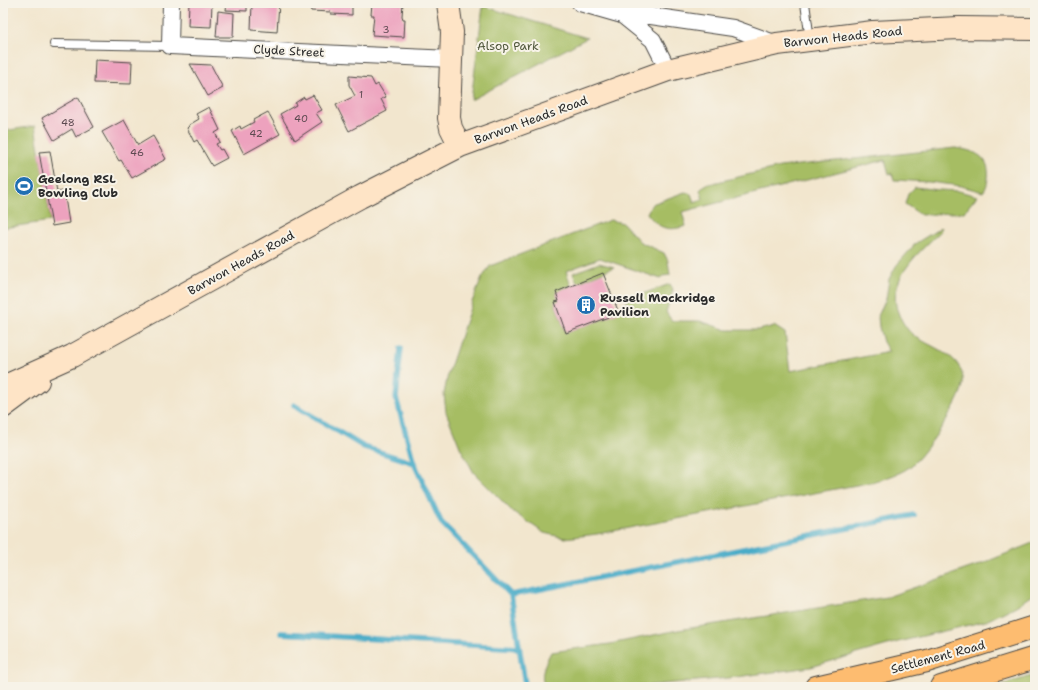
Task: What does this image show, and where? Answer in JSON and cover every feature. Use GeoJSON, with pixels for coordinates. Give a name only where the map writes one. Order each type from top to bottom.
{"type":"FeatureCollection","features":[{"type":"Feature","properties":{"kind":"highway","name":"Settlement Road"},"geometry":{"type":"LineString","coordinates":[[816,687],[927,661],[1035,627]]}},
{"type":"Feature","properties":{"kind":"highway"},"geometry":{"type":"LineString","coordinates":[[940,687],[1035,658]]}},
{"type":"Feature","properties":{"kind":"street"},"geometry":{"type":"LineString","coordinates":[[170,46],[171,3]]}},
{"type":"Feature","properties":{"kind":"street"},"geometry":{"type":"LineString","coordinates":[[448,3],[452,32],[449,118],[451,128],[460,146]]}},
{"type":"Feature","properties":{"kind":"street"},"geometry":{"type":"LineString","coordinates":[[452,32],[460,3]]}},
{"type":"Feature","properties":{"kind":"street"},"geometry":{"type":"LineString","coordinates":[[580,3],[622,15],[651,16],[733,28],[778,44]]}},
{"type":"Feature","properties":{"kind":"street"},"geometry":{"type":"LineString","coordinates":[[622,15],[653,40],[668,70]]}},
{"type":"Feature","properties":{"kind":"street","name":"Barwon Heads Road"},"geometry":{"type":"LineString","coordinates":[[3,387],[72,356],[360,197],[460,146],[668,70],[778,44],[880,32],[959,28],[1035,29]]}},
{"type":"Feature","properties":{"kind":"street","name":"Clyde Street"},"geometry":{"type":"LineString","coordinates":[[170,46],[451,59]]}},
{"type":"Feature","properties":{"kind":"street","name":"Barwon Heads Road"},"geometry":{"type":"LineString","coordinates":[[3,407],[72,356]]}},
{"type":"Feature","properties":{"kind":"lane"},"geometry":{"type":"LineString","coordinates":[[805,3],[810,40]]}},
{"type":"Feature","properties":{"kind":"lane"},"geometry":{"type":"LineString","coordinates":[[54,44],[170,46]]}},
{"type":"Feature","properties":{"kind":"green space","name":"Alsop Park"},"geometry":{"type":"Polygon","coordinates":[[[483,6],[587,38],[471,100],[483,6]]]}},
{"type":"Feature","properties":{"kind":"green space","name":"Geelong RSL Bowling Club"},"geometry":{"type":"Polygon","coordinates":[[[35,126],[51,221],[3,228],[3,131],[35,126]]]}},
{"type":"Feature","properties":{"kind":"green space"},"geometry":{"type":"Polygon","coordinates":[[[955,148],[968,150],[984,159],[987,164],[988,178],[983,192],[961,186],[894,180],[892,173],[889,174],[885,160],[682,212],[686,226],[679,228],[673,229],[659,225],[647,213],[652,204],[685,192],[691,194],[694,202],[703,199],[700,190],[705,185],[780,167],[955,148]]]}},
{"type":"Feature","properties":{"kind":"green space"},"geometry":{"type":"Polygon","coordinates":[[[915,187],[959,191],[977,196],[964,212],[921,215],[905,204],[908,194],[915,187]]]}},
{"type":"Feature","properties":{"kind":"green space"},"geometry":{"type":"Polygon","coordinates":[[[610,220],[623,223],[640,242],[664,253],[668,261],[670,275],[663,276],[661,279],[600,258],[566,271],[571,286],[556,292],[559,301],[555,303],[566,333],[618,313],[616,308],[627,304],[626,300],[670,284],[673,290],[666,312],[672,321],[700,321],[727,330],[759,330],[774,326],[785,333],[790,371],[889,352],[883,342],[878,316],[886,299],[889,279],[896,266],[916,243],[942,227],[940,232],[922,249],[906,269],[896,291],[896,303],[899,315],[911,333],[950,357],[955,361],[962,372],[963,385],[961,393],[950,414],[934,438],[913,464],[901,472],[878,481],[597,534],[565,538],[544,533],[512,511],[474,473],[460,447],[446,412],[444,394],[448,374],[472,302],[482,278],[490,266],[610,220]]]}},
{"type":"Feature","properties":{"kind":"green space"},"geometry":{"type":"Polygon","coordinates":[[[599,263],[614,267],[577,283],[573,273],[599,263]]]}},
{"type":"Feature","properties":{"kind":"green space"},"geometry":{"type":"Polygon","coordinates":[[[1035,542],[1035,593],[1016,606],[986,621],[898,642],[811,667],[729,678],[631,687],[545,687],[543,683],[544,669],[551,652],[610,644],[678,630],[887,597],[976,566],[1035,542]]]}},
{"type":"Feature","properties":{"kind":"green space"},"geometry":{"type":"Polygon","coordinates":[[[1035,675],[1035,687],[995,687],[1035,675]]]}},
{"type":"Feature","properties":{"kind":"building"},"geometry":{"type":"Polygon","coordinates":[[[189,3],[212,3],[211,27],[188,26],[189,3]]]}},
{"type":"Feature","properties":{"kind":"building"},"geometry":{"type":"Polygon","coordinates":[[[227,3],[247,3],[247,11],[226,10],[227,3]]]}},
{"type":"Feature","properties":{"kind":"building"},"geometry":{"type":"Polygon","coordinates":[[[252,3],[279,3],[277,32],[251,30],[252,3]]]}},
{"type":"Feature","properties":{"kind":"building"},"geometry":{"type":"Polygon","coordinates":[[[290,3],[352,3],[352,15],[331,14],[331,12],[311,11],[310,8],[290,7],[290,3]]]}},
{"type":"Feature","properties":{"kind":"building"},"geometry":{"type":"Polygon","coordinates":[[[372,3],[403,3],[402,16],[403,19],[405,19],[404,37],[372,35],[374,15],[371,15],[372,3]]]}},
{"type":"Feature","properties":{"kind":"building"},"geometry":{"type":"Polygon","coordinates":[[[218,11],[234,13],[233,37],[216,37],[218,11]]]}},
{"type":"Feature","properties":{"kind":"building"},"geometry":{"type":"Polygon","coordinates":[[[95,60],[132,62],[131,84],[94,83],[95,60]]]}},
{"type":"Feature","properties":{"kind":"building"},"geometry":{"type":"Polygon","coordinates":[[[190,64],[211,65],[223,88],[208,96],[190,64]]]}},
{"type":"Feature","properties":{"kind":"building"},"geometry":{"type":"Polygon","coordinates":[[[349,76],[371,78],[375,86],[378,84],[386,97],[381,99],[387,111],[349,131],[336,105],[355,96],[349,85],[349,76]]]}},
{"type":"Feature","properties":{"kind":"building"},"geometry":{"type":"Polygon","coordinates":[[[313,95],[322,110],[316,113],[322,122],[295,140],[280,114],[296,105],[295,103],[304,97],[305,99],[313,95]]]}},
{"type":"Feature","properties":{"kind":"building"},"geometry":{"type":"Polygon","coordinates":[[[78,97],[94,127],[76,137],[72,129],[54,140],[42,118],[78,97]]]}},
{"type":"Feature","properties":{"kind":"building"},"geometry":{"type":"Polygon","coordinates":[[[209,107],[220,130],[215,133],[220,142],[216,144],[220,150],[222,149],[227,158],[212,166],[197,140],[194,142],[187,128],[199,119],[196,114],[209,107]]]}},
{"type":"Feature","properties":{"kind":"building"},"geometry":{"type":"Polygon","coordinates":[[[268,112],[280,134],[244,154],[232,131],[240,126],[241,129],[254,122],[253,120],[268,112]]]}},
{"type":"Feature","properties":{"kind":"building"},"geometry":{"type":"Polygon","coordinates":[[[124,120],[138,145],[153,136],[166,159],[132,178],[121,160],[119,161],[102,132],[124,120]]]}},
{"type":"Feature","properties":{"kind":"building"},"geometry":{"type":"Polygon","coordinates":[[[50,151],[57,192],[64,191],[69,223],[52,226],[39,152],[50,151]]]}},
{"type":"Feature","properties":{"kind":"building","name":"Russell Mockridge Pavilion"},"geometry":{"type":"Polygon","coordinates":[[[603,273],[619,313],[566,333],[555,302],[559,301],[556,292],[603,273]]]}},
{"type":"Feature","properties":{"kind":"waterway"},"geometry":{"type":"LineString","coordinates":[[401,348],[396,398],[414,463],[441,522],[511,595]]}},
{"type":"Feature","properties":{"kind":"waterway"},"geometry":{"type":"LineString","coordinates":[[294,405],[364,447],[414,463]]}},
{"type":"Feature","properties":{"kind":"waterway"},"geometry":{"type":"LineString","coordinates":[[525,684],[511,595],[914,515]]}},
{"type":"Feature","properties":{"kind":"waterway"},"geometry":{"type":"LineString","coordinates":[[281,633],[519,648]]}},
{"type":"Feature","properties":{"kind":"place","name":"Geelong RSL Bowling Club"},"geometry":{"type":"Point","coordinates":[24,186]}},
{"type":"Feature","properties":{"kind":"place","name":"Russell Mockridge Pavilion"},"geometry":{"type":"Point","coordinates":[586,305]}}]}
